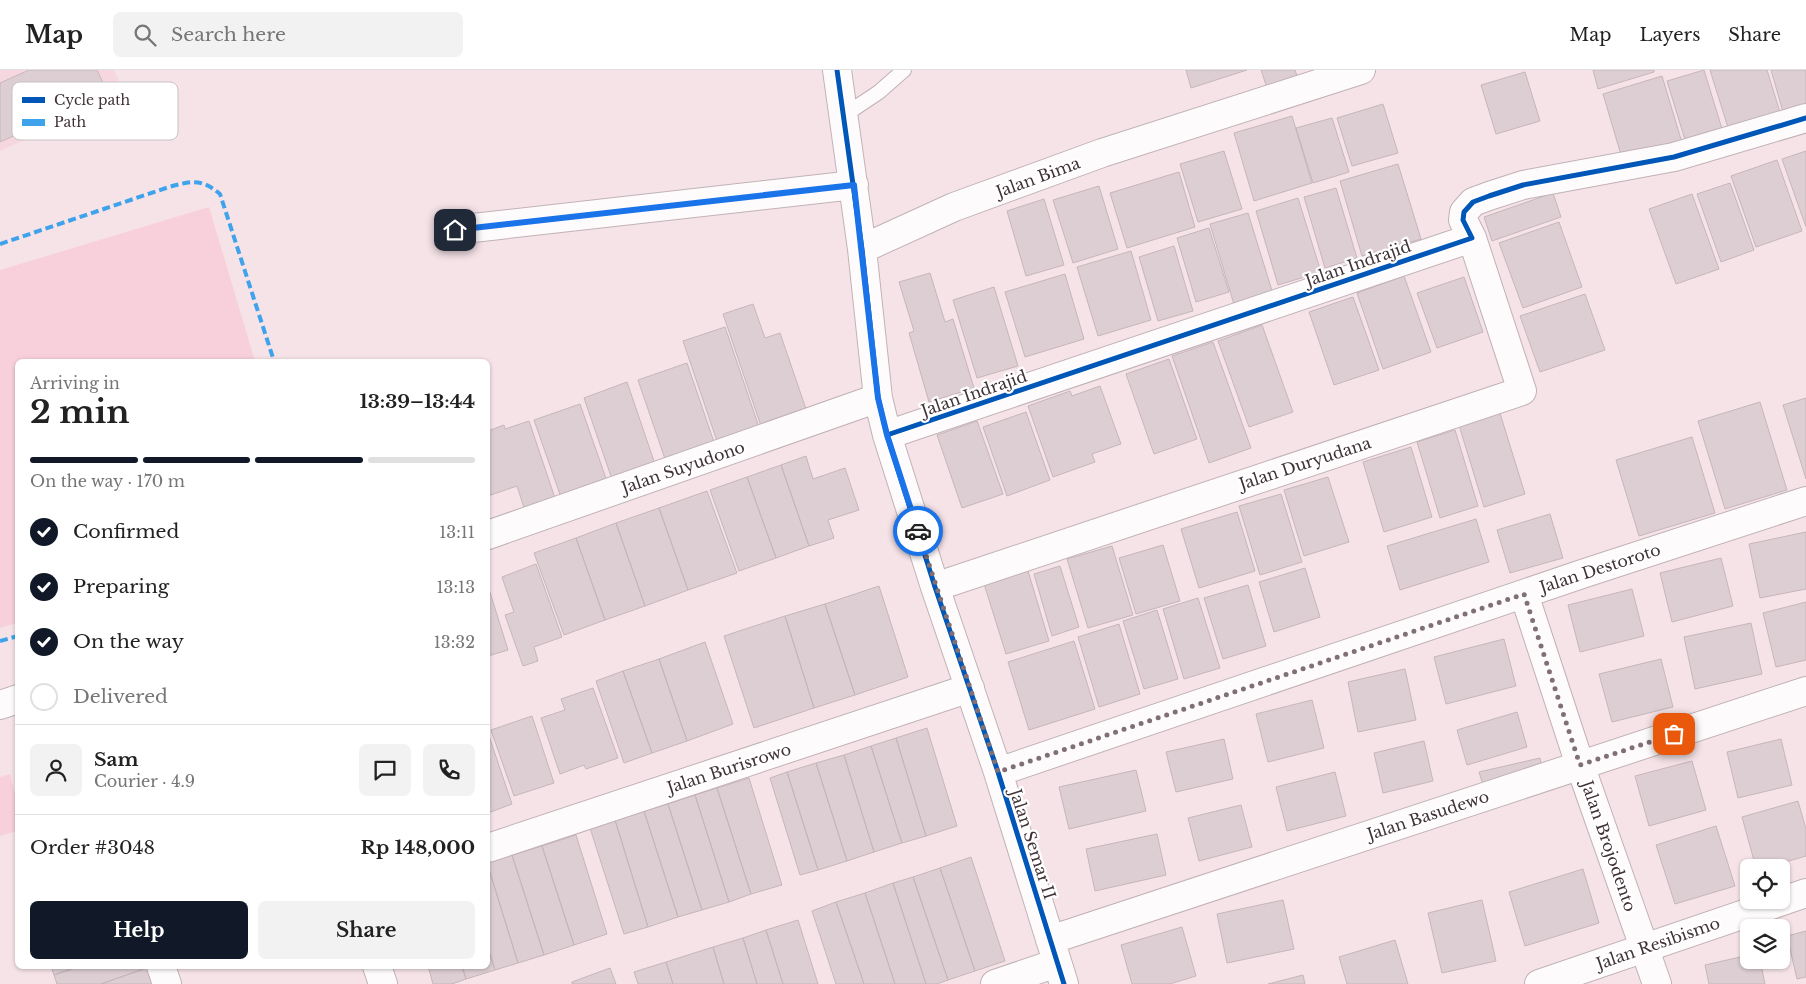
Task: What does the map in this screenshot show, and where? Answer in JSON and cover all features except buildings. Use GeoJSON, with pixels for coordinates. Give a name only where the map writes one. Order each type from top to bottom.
{"type":"FeatureCollection","features":[{"type":"Feature","properties":{"kind":"street"},"geometry":{"type":"LineString","coordinates":[[837,70],[854,185],[878,398]]}},
{"type":"Feature","properties":{"kind":"street","name":"Jalan Bima"},"geometry":{"type":"LineString","coordinates":[[862,249],[954,208],[1102,154],[1361,70]]}},
{"type":"Feature","properties":{"kind":"street"},"geometry":{"type":"LineString","coordinates":[[1472,238],[1463,220],[1464,212],[1473,202],[1489,196],[1524,185],[1674,157],[1806,118]]}},
{"type":"Feature","properties":{"kind":"street"},"geometry":{"type":"LineString","coordinates":[[455,230],[854,185]]}},
{"type":"Feature","properties":{"kind":"street","name":"Jalan Indrajid"},"geometry":{"type":"LineString","coordinates":[[887,435],[1472,238]]}},
{"type":"Feature","properties":{"kind":"street","name":"Jalan Duryudana"},"geometry":{"type":"LineString","coordinates":[[936,587],[1522,391],[1472,238]]}},
{"type":"Feature","properties":{"kind":"street","name":"Jalan Semar II"},"geometry":{"type":"LineString","coordinates":[[878,398],[887,435],[998,772],[1057,962]]}},
{"type":"Feature","properties":{"kind":"street","name":"Jalan Suyudono"},"geometry":{"type":"LineString","coordinates":[[490,534],[878,398]]}},
{"type":"Feature","properties":{"kind":"street","name":"Jalan Destoroto"},"geometry":{"type":"LineString","coordinates":[[998,772],[1806,501]]}},
{"type":"Feature","properties":{"kind":"street","name":"Jalan Brojodento"},"geometry":{"type":"LineString","coordinates":[[1524,594],[1580,765],[1657,984]]}},
{"type":"Feature","properties":{"kind":"street","name":"Jalan Burisrowo"},"geometry":{"type":"LineString","coordinates":[[490,847],[970,688]]}},
{"type":"Feature","properties":{"kind":"street","name":"Jalan Basudewo"},"geometry":{"type":"LineString","coordinates":[[995,984],[1580,765],[1806,691]]}},
{"type":"Feature","properties":{"kind":"street"},"geometry":{"type":"LineString","coordinates":[[0,705],[15,700]]}},
{"type":"Feature","properties":{"kind":"street","name":"Jalan Resibismo"},"geometry":{"type":"LineString","coordinates":[[1539,984],[1806,893]]}},
{"type":"Feature","properties":{"kind":"street"},"geometry":{"type":"LineString","coordinates":[[162,969],[167,984]]}},
{"type":"Feature","properties":{"kind":"street"},"geometry":{"type":"LineString","coordinates":[[378,969],[383,984]]}},
{"type":"Feature","properties":{"kind":"lane"},"geometry":{"type":"LineString","coordinates":[[843,116],[879,92],[904,70]]}},
{"type":"Feature","properties":{"kind":"shaded area"},"geometry":{"type":"Polygon","coordinates":[[[0,70],[114,70],[119,82],[12,82],[12,140],[25,140],[0,151],[0,70]]]}},
{"type":"Feature","properties":{"kind":"shaded area"},"geometry":{"type":"Polygon","coordinates":[[[209,207],[254,359],[15,359],[15,624],[0,628],[0,270],[209,207]]]}},
{"type":"Feature","properties":{"kind":"shaded area"},"geometry":{"type":"Polygon","coordinates":[[[10,774],[15,794],[15,832],[0,836],[0,777],[10,774]]]}},
{"type":"Feature","properties":{"kind":"marked path"},"geometry":{"type":"LineString","coordinates":[[0,244],[169,187],[190,182],[207,185],[220,194],[273,359]]}},
{"type":"Feature","properties":{"kind":"marked path"},"geometry":{"type":"LineString","coordinates":[[0,641],[15,637]]}},
{"type":"Feature","properties":{"kind":"cycle path"},"geometry":{"type":"LineString","coordinates":[[837,70],[862,249],[878,398],[887,435],[935,587],[998,772],[1064,984]]}},
{"type":"Feature","properties":{"kind":"cycle path"},"geometry":{"type":"LineString","coordinates":[[887,435],[1472,238],[1463,220],[1464,212],[1473,202],[1489,196],[1523,185],[1674,157],[1806,118]]}},
{"type":"Feature","properties":{"kind":"way so far"},"geometry":{"type":"LineString","coordinates":[[918,531],[998,772],[1524,594],[1580,765],[1674,734]]}},
{"type":"Feature","properties":{"kind":"route"},"geometry":{"type":"LineString","coordinates":[[455,230],[854,185],[878,398],[887,435],[918,531]]}}]}
